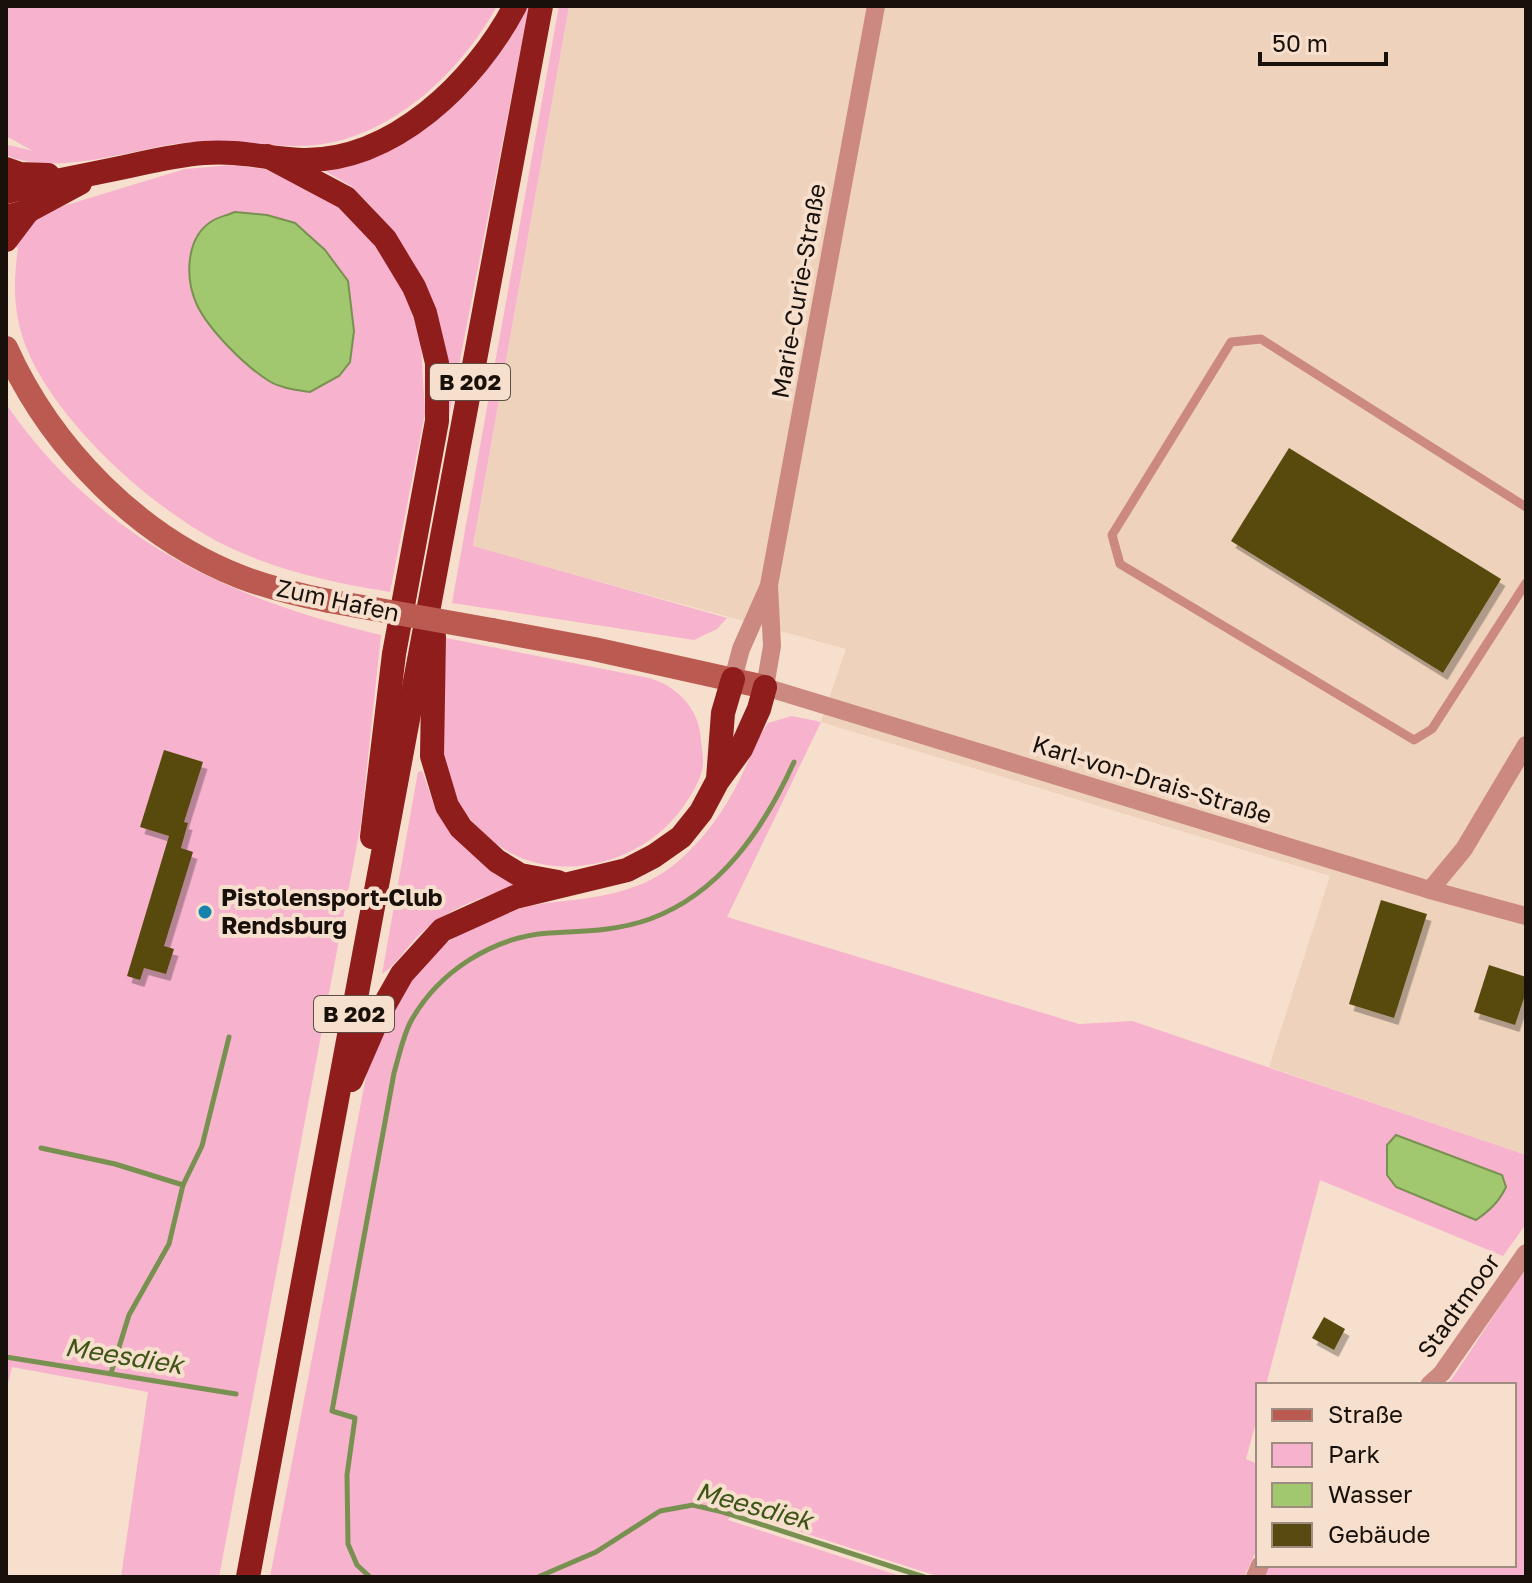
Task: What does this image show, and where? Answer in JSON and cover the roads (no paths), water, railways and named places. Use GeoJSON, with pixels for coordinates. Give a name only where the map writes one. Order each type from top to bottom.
{"type":"FeatureCollection","features":[{"type":"Feature","properties":{"kind":"highway"},"geometry":{"type":"LineString","coordinates":[[6,192],[62,178],[205,153],[240,152],[302,160],[329,158],[374,145],[436,105],[493,43],[515,6]]}},
{"type":"Feature","properties":{"kind":"highway","name":"B 202"},"geometry":{"type":"LineString","coordinates":[[248,1577],[541,6]]}},
{"type":"Feature","properties":{"kind":"highway"},"geometry":{"type":"LineString","coordinates":[[267,156],[346,198],[385,239],[414,287],[425,313],[437,363],[437,421],[394,654],[371,843],[377,894]]}},
{"type":"Feature","properties":{"kind":"highway"},"geometry":{"type":"LineString","coordinates":[[6,169],[20,174],[62,178]]}},
{"type":"Feature","properties":{"kind":"highway"},"geometry":{"type":"LineString","coordinates":[[6,240],[17,214],[99,172]]}},
{"type":"Feature","properties":{"kind":"highway"},"geometry":{"type":"LineString","coordinates":[[433,582],[435,693],[432,756],[447,806],[461,828],[497,861],[520,875],[564,884]]}},
{"type":"Feature","properties":{"kind":"highway"},"geometry":{"type":"LineString","coordinates":[[717,782],[723,713],[733,679]]}},
{"type":"Feature","properties":{"kind":"highway"},"geometry":{"type":"LineString","coordinates":[[333,1123],[381,1011],[402,974],[442,930],[515,897],[627,870],[681,837],[701,812],[746,740],[765,687]]}},
{"type":"Feature","properties":{"kind":"main road","name":"Zum Hafen"},"geometry":{"type":"LineString","coordinates":[[6,348],[37,405],[81,464],[118,501],[158,532],[227,571],[281,591],[492,630],[765,687]]}},
{"type":"Feature","properties":{"kind":"street","name":"Marie-Curie-Straße"},"geometry":{"type":"LineString","coordinates":[[765,687],[772,646],[769,585],[876,6]]}},
{"type":"Feature","properties":{"kind":"street","name":"Marie-Curie-Straße"},"geometry":{"type":"LineString","coordinates":[[733,679],[754,616],[769,585]]}},
{"type":"Feature","properties":{"kind":"street","name":"Karl-von-Drais-Straße"},"geometry":{"type":"LineString","coordinates":[[765,687],[1430,890],[1526,916]]}},
{"type":"Feature","properties":{"kind":"street"},"geometry":{"type":"LineString","coordinates":[[1430,890],[1464,849],[1525,751]]}},
{"type":"Feature","properties":{"kind":"street","name":"Stadtmoor"},"geometry":{"type":"LineString","coordinates":[[1431,1383],[1442,1373],[1526,1253]]}},
{"type":"Feature","properties":{"kind":"lane"},"geometry":{"type":"LineString","coordinates":[[1526,507],[1261,339],[1231,342],[1112,535],[1120,564],[1414,740],[1432,729],[1526,583]]}},
{"type":"Feature","properties":{"kind":"water"},"geometry":{"type":"Polygon","coordinates":[[[235,212],[267,215],[295,223],[325,250],[348,281],[354,331],[350,362],[339,376],[310,392],[269,381],[219,336],[197,305],[190,283],[192,248],[203,228],[235,212]]]}},
{"type":"Feature","properties":{"kind":"water"},"geometry":{"type":"Polygon","coordinates":[[[1396,1135],[1502,1175],[1506,1187],[1493,1206],[1476,1220],[1396,1187],[1387,1175],[1387,1145],[1396,1135]]]}},
{"type":"Feature","properties":{"kind":"waterway"},"geometry":{"type":"LineString","coordinates":[[370,1577],[357,1565],[348,1544],[347,1475],[355,1418],[332,1411],[394,1073],[411,1021],[436,987],[452,972],[488,949],[528,936],[600,930],[638,923],[698,893],[719,875],[754,834],[794,762]]}},
{"type":"Feature","properties":{"kind":"waterway"},"geometry":{"type":"LineString","coordinates":[[183,1185],[202,1146],[229,1037]]}},
{"type":"Feature","properties":{"kind":"waterway"},"geometry":{"type":"LineString","coordinates":[[41,1148],[115,1164],[183,1185],[169,1244],[129,1315],[111,1373]]}},
{"type":"Feature","properties":{"kind":"waterway","name":"Meesdiek"},"geometry":{"type":"LineString","coordinates":[[6,1357],[236,1394]]}},
{"type":"Feature","properties":{"kind":"waterway","name":"Meesdiek"},"geometry":{"type":"LineString","coordinates":[[538,1577],[596,1552],[660,1511],[693,1505],[924,1577]]}},
{"type":"Feature","properties":{"kind":"place","name":"Pistolensport-Club Rendsburg"},"geometry":{"type":"Point","coordinates":[205,912]}}]}
